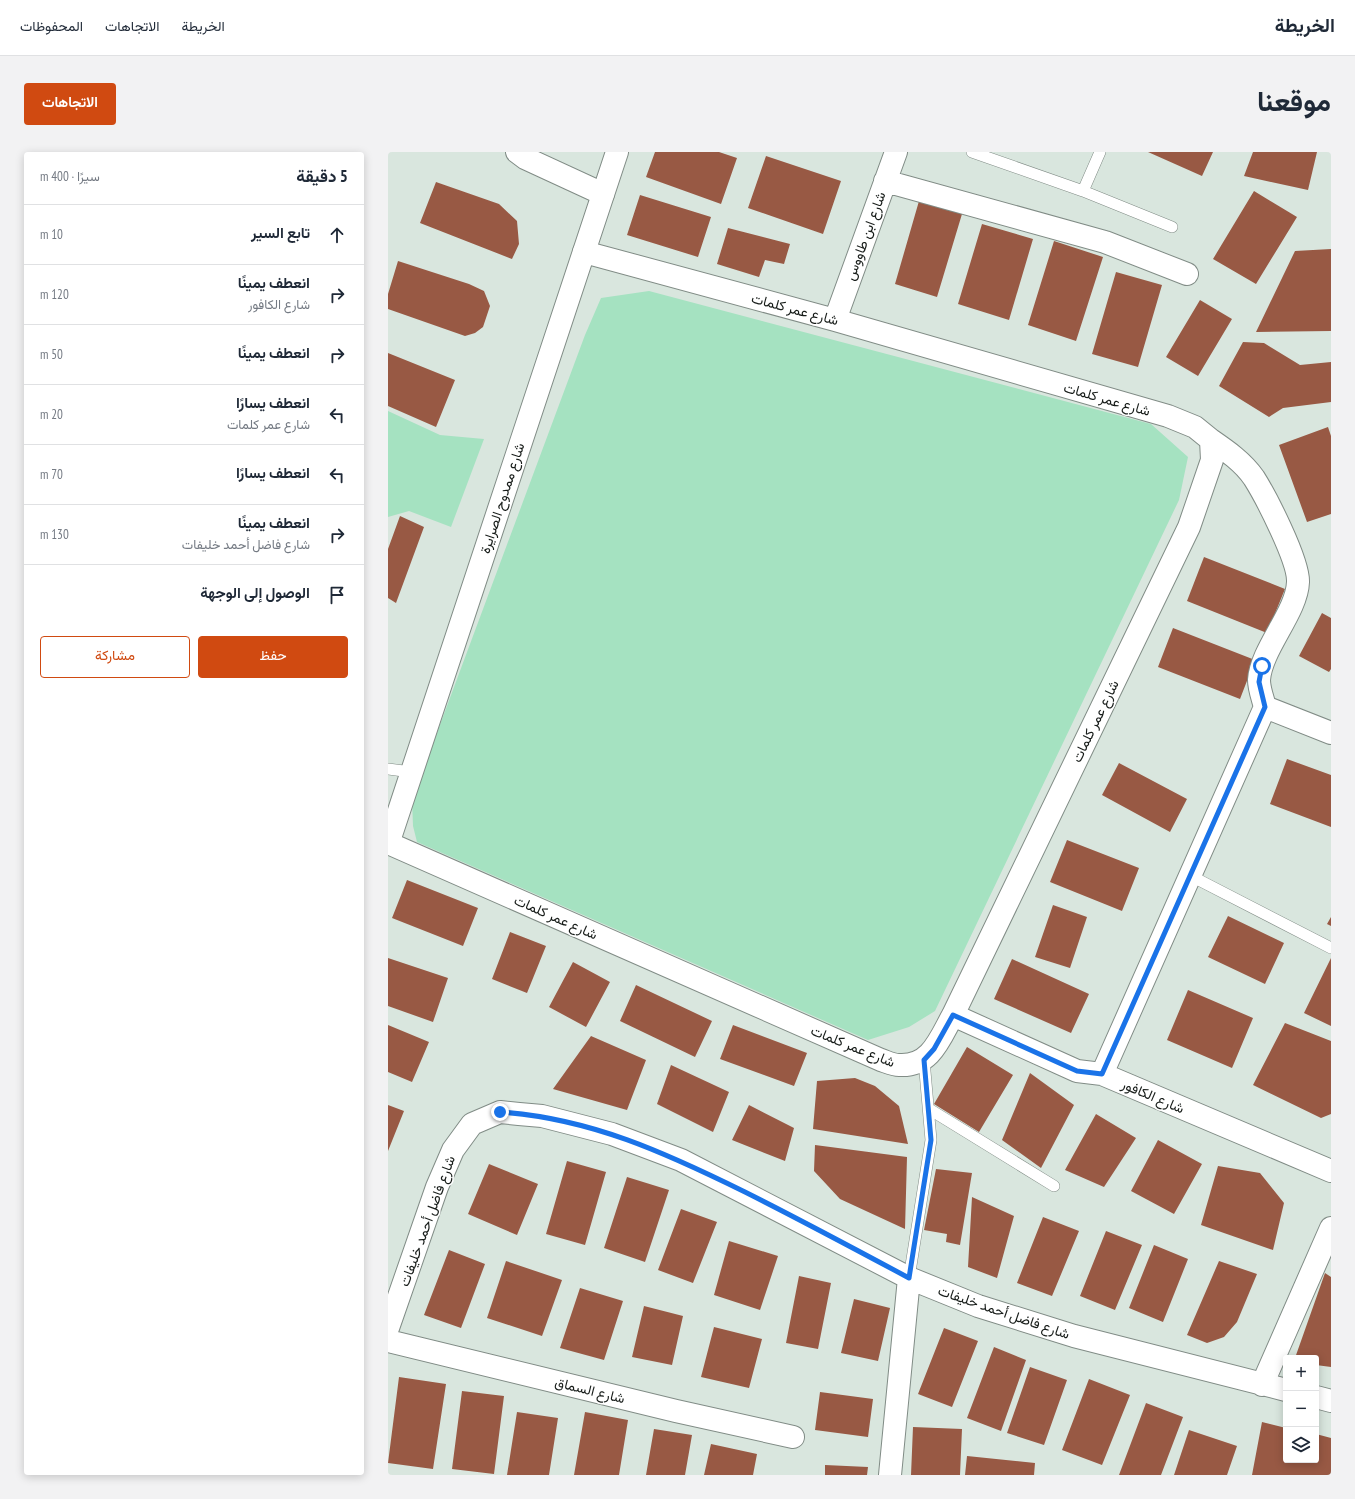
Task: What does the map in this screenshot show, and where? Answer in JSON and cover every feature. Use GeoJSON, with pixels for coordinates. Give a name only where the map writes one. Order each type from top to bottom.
{"type":"FeatureCollection","features":[{"type":"Feature","properties":{"kind":"street"},"geometry":{"type":"LineString","coordinates":[[518,152],[525,158],[603,194]]}},
{"type":"Feature","properties":{"kind":"street","name":"شارع ممدوح الصرايرة"},"geometry":{"type":"LineString","coordinates":[[388,844],[617,152]]}},
{"type":"Feature","properties":{"kind":"street","name":"شارع ابن طاووس"},"geometry":{"type":"LineString","coordinates":[[835,320],[896,152]]}},
{"type":"Feature","properties":{"kind":"street"},"geometry":{"type":"LineString","coordinates":[[885,181],[1105,242],[1187,274]]}},
{"type":"Feature","properties":{"kind":"street","name":"شارع عمر كلمات"},"geometry":{"type":"LineString","coordinates":[[388,844],[881,1060],[900,1065],[924,1060],[934,1049],[953,1015],[1189,527],[1212,460],[1211,440],[1195,427],[1168,416],[835,320],[584,252]]}},
{"type":"Feature","properties":{"kind":"street"},"geometry":{"type":"LineString","coordinates":[[1102,1074],[1265,707],[1259,682],[1262,666],[1293,600],[1298,581],[1293,557],[1254,478],[1232,454],[1211,440]]}},
{"type":"Feature","properties":{"kind":"street"},"geometry":{"type":"LineString","coordinates":[[1265,707],[1331,733]]}},
{"type":"Feature","properties":{"kind":"street","name":"شارع الكافور"},"geometry":{"type":"LineString","coordinates":[[953,1015],[1077,1071],[1102,1074],[1331,1171]]}},
{"type":"Feature","properties":{"kind":"street","name":"شارع فاضل أحمد خليفات"},"geometry":{"type":"LineString","coordinates":[[388,1328],[437,1187],[454,1150],[472,1124],[500,1112],[542,1116],[612,1134],[647,1146],[681,1160],[771,1205],[909,1278],[978,1306],[1074,1336],[1283,1389]]}},
{"type":"Feature","properties":{"kind":"street"},"geometry":{"type":"LineString","coordinates":[[1262,1385],[1331,1228]]}},
{"type":"Feature","properties":{"kind":"street"},"geometry":{"type":"LineString","coordinates":[[890,1475],[909,1278]]}},
{"type":"Feature","properties":{"kind":"street","name":"شارع السماق"},"geometry":{"type":"LineString","coordinates":[[388,1340],[676,1411],[793,1437]]}},
{"type":"Feature","properties":{"kind":"street"},"geometry":{"type":"LineString","coordinates":[[1319,1399],[1331,1401]]}},
{"type":"Feature","properties":{"kind":"lane"},"geometry":{"type":"LineString","coordinates":[[972,152],[1083,191],[1172,227]]}},
{"type":"Feature","properties":{"kind":"lane"},"geometry":{"type":"LineString","coordinates":[[1083,191],[1100,152]]}},
{"type":"Feature","properties":{"kind":"lane"},"geometry":{"type":"LineString","coordinates":[[388,769],[412,772]]}},
{"type":"Feature","properties":{"kind":"lane"},"geometry":{"type":"LineString","coordinates":[[1191,876],[1331,948]]}},
{"type":"Feature","properties":{"kind":"lane"},"geometry":{"type":"LineString","coordinates":[[909,1278],[931,1140],[924,1060]]}},
{"type":"Feature","properties":{"kind":"lane"},"geometry":{"type":"LineString","coordinates":[[929,1109],[1054,1186]]}},
{"type":"Feature","properties":{"kind":"green space"},"geometry":{"type":"Polygon","coordinates":[[[649,291],[1151,424],[1188,457],[1179,500],[935,1011],[909,1027],[868,1040],[417,842],[413,826],[412,800],[585,335],[601,298],[649,291]]]}},
{"type":"Feature","properties":{"kind":"green space"},"geometry":{"type":"Polygon","coordinates":[[[388,411],[440,435],[484,439],[451,527],[409,511],[388,517],[388,411]]]}},
{"type":"Feature","properties":{"kind":"building"},"geometry":{"type":"Polygon","coordinates":[[[655,152],[719,152],[737,158],[721,204],[646,177],[655,152]]]}},
{"type":"Feature","properties":{"kind":"building"},"geometry":{"type":"Polygon","coordinates":[[[1148,152],[1213,152],[1202,176],[1148,152]]]}},
{"type":"Feature","properties":{"kind":"building"},"geometry":{"type":"Polygon","coordinates":[[[1253,152],[1317,152],[1308,190],[1244,176],[1253,152]]]}},
{"type":"Feature","properties":{"kind":"building"},"geometry":{"type":"Polygon","coordinates":[[[766,156],[841,181],[823,234],[748,208],[766,156]]]}},
{"type":"Feature","properties":{"kind":"building"},"geometry":{"type":"Polygon","coordinates":[[[436,182],[499,204],[517,221],[519,244],[512,259],[420,223],[436,182]]]}},
{"type":"Feature","properties":{"kind":"building"},"geometry":{"type":"Polygon","coordinates":[[[1254,191],[1297,217],[1256,284],[1213,259],[1254,191]]]}},
{"type":"Feature","properties":{"kind":"building"},"geometry":{"type":"Polygon","coordinates":[[[640,195],[711,217],[698,257],[627,235],[640,195]]]}},
{"type":"Feature","properties":{"kind":"building"},"geometry":{"type":"Polygon","coordinates":[[[919,201],[962,214],[937,297],[895,284],[919,201]]]}},
{"type":"Feature","properties":{"kind":"building"},"geometry":{"type":"Polygon","coordinates":[[[982,224],[1033,239],[1009,320],[958,304],[982,224]]]}},
{"type":"Feature","properties":{"kind":"building"},"geometry":{"type":"Polygon","coordinates":[[[728,228],[790,244],[784,264],[765,260],[759,277],[717,264],[728,228]]]}},
{"type":"Feature","properties":{"kind":"building"},"geometry":{"type":"Polygon","coordinates":[[[1054,241],[1103,257],[1076,341],[1028,325],[1054,241]]]}},
{"type":"Feature","properties":{"kind":"building"},"geometry":{"type":"Polygon","coordinates":[[[1331,249],[1331,331],[1256,332],[1295,251],[1331,249]]]}},
{"type":"Feature","properties":{"kind":"building"},"geometry":{"type":"Polygon","coordinates":[[[398,261],[469,284],[484,291],[490,306],[483,327],[475,333],[465,336],[388,309],[388,294],[398,261]]]}},
{"type":"Feature","properties":{"kind":"building"},"geometry":{"type":"Polygon","coordinates":[[[1116,272],[1162,285],[1138,367],[1092,354],[1116,272]]]}},
{"type":"Feature","properties":{"kind":"building"},"geometry":{"type":"Polygon","coordinates":[[[1200,300],[1232,319],[1198,376],[1166,357],[1200,300]]]}},
{"type":"Feature","properties":{"kind":"building"},"geometry":{"type":"Polygon","coordinates":[[[1243,342],[1264,343],[1300,365],[1331,362],[1331,402],[1283,408],[1269,417],[1219,386],[1243,342]]]}},
{"type":"Feature","properties":{"kind":"building"},"geometry":{"type":"Polygon","coordinates":[[[388,353],[455,380],[436,427],[388,406],[388,353]]]}},
{"type":"Feature","properties":{"kind":"building"},"geometry":{"type":"Polygon","coordinates":[[[1328,427],[1331,436],[1331,514],[1307,522],[1279,445],[1328,427]]]}},
{"type":"Feature","properties":{"kind":"building"},"geometry":{"type":"Polygon","coordinates":[[[400,516],[424,527],[396,603],[388,598],[388,549],[400,516]]]}},
{"type":"Feature","properties":{"kind":"building"},"geometry":{"type":"Polygon","coordinates":[[[1204,557],[1285,589],[1267,633],[1187,601],[1204,557]]]}},
{"type":"Feature","properties":{"kind":"building"},"geometry":{"type":"Polygon","coordinates":[[[1322,613],[1331,618],[1331,669],[1329,672],[1299,656],[1322,613]]]}},
{"type":"Feature","properties":{"kind":"building"},"geometry":{"type":"Polygon","coordinates":[[[1173,628],[1255,660],[1240,699],[1158,667],[1173,628]]]}},
{"type":"Feature","properties":{"kind":"building"},"geometry":{"type":"Polygon","coordinates":[[[1287,759],[1331,775],[1331,827],[1270,804],[1287,759]]]}},
{"type":"Feature","properties":{"kind":"building"},"geometry":{"type":"Polygon","coordinates":[[[1119,763],[1187,799],[1170,832],[1102,795],[1119,763]]]}},
{"type":"Feature","properties":{"kind":"building"},"geometry":{"type":"Polygon","coordinates":[[[1067,840],[1139,868],[1122,911],[1050,882],[1067,840]]]}},
{"type":"Feature","properties":{"kind":"building"},"geometry":{"type":"Polygon","coordinates":[[[407,880],[478,908],[463,946],[392,918],[407,880]]]}},
{"type":"Feature","properties":{"kind":"building"},"geometry":{"type":"Polygon","coordinates":[[[1053,905],[1087,917],[1070,968],[1035,957],[1053,905]]]}},
{"type":"Feature","properties":{"kind":"building"},"geometry":{"type":"Polygon","coordinates":[[[1228,916],[1284,943],[1265,984],[1208,957],[1228,916]]]}},
{"type":"Feature","properties":{"kind":"building"},"geometry":{"type":"Polygon","coordinates":[[[1331,917],[1331,926],[1327,924],[1331,917]]]}},
{"type":"Feature","properties":{"kind":"building"},"geometry":{"type":"Polygon","coordinates":[[[510,932],[546,946],[527,993],[492,979],[510,932]]]}},
{"type":"Feature","properties":{"kind":"building"},"geometry":{"type":"Polygon","coordinates":[[[388,958],[448,978],[433,1022],[388,1006],[388,958]]]}},
{"type":"Feature","properties":{"kind":"building"},"geometry":{"type":"Polygon","coordinates":[[[1331,958],[1331,1026],[1304,1013],[1331,958]]]}},
{"type":"Feature","properties":{"kind":"building"},"geometry":{"type":"Polygon","coordinates":[[[1012,959],[1089,994],[1071,1033],[994,999],[1012,959]]]}},
{"type":"Feature","properties":{"kind":"building"},"geometry":{"type":"Polygon","coordinates":[[[573,962],[610,982],[586,1027],[549,1007],[573,962]]]}},
{"type":"Feature","properties":{"kind":"building"},"geometry":{"type":"Polygon","coordinates":[[[636,985],[712,1021],[695,1057],[620,1021],[636,985]]]}},
{"type":"Feature","properties":{"kind":"building"},"geometry":{"type":"Polygon","coordinates":[[[1188,990],[1253,1018],[1232,1068],[1167,1040],[1188,990]]]}},
{"type":"Feature","properties":{"kind":"building"},"geometry":{"type":"Polygon","coordinates":[[[1285,1023],[1331,1041],[1331,1114],[1321,1118],[1253,1085],[1285,1023]]]}},
{"type":"Feature","properties":{"kind":"building"},"geometry":{"type":"Polygon","coordinates":[[[388,1025],[429,1042],[412,1082],[388,1072],[388,1025]]]}},
{"type":"Feature","properties":{"kind":"building"},"geometry":{"type":"Polygon","coordinates":[[[733,1025],[807,1053],[794,1086],[720,1059],[733,1025]]]}},
{"type":"Feature","properties":{"kind":"building"},"geometry":{"type":"Polygon","coordinates":[[[591,1036],[646,1060],[627,1110],[553,1089],[591,1036]]]}},
{"type":"Feature","properties":{"kind":"building"},"geometry":{"type":"Polygon","coordinates":[[[967,1047],[1013,1075],[979,1132],[934,1104],[967,1047]]]}},
{"type":"Feature","properties":{"kind":"building"},"geometry":{"type":"Polygon","coordinates":[[[671,1065],[729,1092],[713,1132],[657,1104],[671,1065]]]}},
{"type":"Feature","properties":{"kind":"building"},"geometry":{"type":"Polygon","coordinates":[[[1030,1073],[1074,1105],[1041,1168],[1002,1140],[1030,1073]]]}},
{"type":"Feature","properties":{"kind":"building"},"geometry":{"type":"Polygon","coordinates":[[[855,1078],[875,1086],[899,1106],[908,1144],[813,1129],[817,1081],[855,1078]]]}},
{"type":"Feature","properties":{"kind":"building"},"geometry":{"type":"Polygon","coordinates":[[[388,1105],[404,1111],[388,1151],[388,1105]]]}},
{"type":"Feature","properties":{"kind":"building"},"geometry":{"type":"Polygon","coordinates":[[[749,1105],[794,1128],[785,1161],[732,1140],[749,1105]]]}},
{"type":"Feature","properties":{"kind":"building"},"geometry":{"type":"Polygon","coordinates":[[[1096,1114],[1136,1138],[1104,1187],[1065,1170],[1096,1114]]]}},
{"type":"Feature","properties":{"kind":"building"},"geometry":{"type":"Polygon","coordinates":[[[1158,1140],[1202,1164],[1174,1214],[1131,1191],[1158,1140]]]}},
{"type":"Feature","properties":{"kind":"building"},"geometry":{"type":"Polygon","coordinates":[[[815,1145],[907,1157],[905,1229],[840,1199],[814,1171],[815,1145]]]}},
{"type":"Feature","properties":{"kind":"building"},"geometry":{"type":"Polygon","coordinates":[[[567,1161],[606,1172],[585,1245],[546,1234],[567,1161]]]}},
{"type":"Feature","properties":{"kind":"building"},"geometry":{"type":"Polygon","coordinates":[[[489,1164],[538,1184],[517,1235],[468,1214],[489,1164]]]}},
{"type":"Feature","properties":{"kind":"building"},"geometry":{"type":"Polygon","coordinates":[[[1218,1166],[1260,1173],[1284,1203],[1273,1250],[1201,1225],[1218,1166]]]}},
{"type":"Feature","properties":{"kind":"building"},"geometry":{"type":"Polygon","coordinates":[[[936,1169],[972,1173],[960,1245],[946,1242],[947,1234],[924,1230],[936,1169]]]}},
{"type":"Feature","properties":{"kind":"building"},"geometry":{"type":"Polygon","coordinates":[[[627,1177],[669,1190],[645,1262],[604,1248],[627,1177]]]}},
{"type":"Feature","properties":{"kind":"building"},"geometry":{"type":"Polygon","coordinates":[[[972,1197],[1014,1216],[997,1278],[968,1267],[972,1197]]]}},
{"type":"Feature","properties":{"kind":"building"},"geometry":{"type":"Polygon","coordinates":[[[681,1209],[717,1222],[693,1283],[658,1270],[681,1209]]]}},
{"type":"Feature","properties":{"kind":"building"},"geometry":{"type":"Polygon","coordinates":[[[1043,1217],[1079,1231],[1052,1296],[1017,1283],[1043,1217]]]}},
{"type":"Feature","properties":{"kind":"building"},"geometry":{"type":"Polygon","coordinates":[[[1106,1231],[1142,1245],[1115,1310],[1080,1296],[1106,1231]]]}},
{"type":"Feature","properties":{"kind":"building"},"geometry":{"type":"Polygon","coordinates":[[[729,1241],[778,1256],[760,1310],[714,1295],[729,1241]]]}},
{"type":"Feature","properties":{"kind":"building"},"geometry":{"type":"Polygon","coordinates":[[[1154,1245],[1188,1259],[1163,1322],[1129,1308],[1154,1245]]]}},
{"type":"Feature","properties":{"kind":"building"},"geometry":{"type":"Polygon","coordinates":[[[449,1250],[485,1264],[461,1328],[424,1315],[449,1250]]]}},
{"type":"Feature","properties":{"kind":"building"},"geometry":{"type":"Polygon","coordinates":[[[506,1261],[562,1280],[542,1336],[487,1318],[506,1261]]]}},
{"type":"Feature","properties":{"kind":"building"},"geometry":{"type":"Polygon","coordinates":[[[1219,1261],[1257,1274],[1237,1322],[1224,1337],[1207,1343],[1187,1335],[1219,1261]]]}},
{"type":"Feature","properties":{"kind":"building"},"geometry":{"type":"Polygon","coordinates":[[[1325,1273],[1331,1277],[1331,1367],[1319,1365],[1319,1355],[1296,1355],[1325,1273]]]}},
{"type":"Feature","properties":{"kind":"building"},"geometry":{"type":"Polygon","coordinates":[[[799,1276],[831,1283],[818,1349],[786,1343],[799,1276]]]}},
{"type":"Feature","properties":{"kind":"building"},"geometry":{"type":"Polygon","coordinates":[[[580,1288],[623,1301],[604,1360],[560,1348],[580,1288]]]}},
{"type":"Feature","properties":{"kind":"building"},"geometry":{"type":"Polygon","coordinates":[[[854,1299],[890,1308],[878,1361],[841,1353],[854,1299]]]}},
{"type":"Feature","properties":{"kind":"building"},"geometry":{"type":"Polygon","coordinates":[[[644,1306],[683,1316],[672,1365],[632,1357],[644,1306]]]}},
{"type":"Feature","properties":{"kind":"building"},"geometry":{"type":"Polygon","coordinates":[[[714,1327],[762,1339],[749,1388],[701,1377],[714,1327]]]}},
{"type":"Feature","properties":{"kind":"building"},"geometry":{"type":"Polygon","coordinates":[[[944,1328],[978,1341],[952,1407],[918,1394],[944,1328]]]}},
{"type":"Feature","properties":{"kind":"building"},"geometry":{"type":"Polygon","coordinates":[[[994,1347],[1026,1360],[1001,1431],[967,1418],[994,1347]]]}},
{"type":"Feature","properties":{"kind":"building"},"geometry":{"type":"Polygon","coordinates":[[[1030,1367],[1067,1380],[1044,1445],[1007,1433],[1030,1367]]]}},
{"type":"Feature","properties":{"kind":"building"},"geometry":{"type":"Polygon","coordinates":[[[399,1377],[446,1384],[433,1469],[388,1463],[399,1377]]]}},
{"type":"Feature","properties":{"kind":"building"},"geometry":{"type":"Polygon","coordinates":[[[1089,1379],[1130,1395],[1102,1465],[1062,1450],[1089,1379]]]}},
{"type":"Feature","properties":{"kind":"building"},"geometry":{"type":"Polygon","coordinates":[[[462,1391],[504,1396],[494,1474],[452,1469],[462,1391]]]}},
{"type":"Feature","properties":{"kind":"building"},"geometry":{"type":"Polygon","coordinates":[[[820,1392],[873,1399],[868,1437],[815,1430],[820,1392]]]}},
{"type":"Feature","properties":{"kind":"building"},"geometry":{"type":"Polygon","coordinates":[[[1146,1403],[1183,1417],[1161,1475],[1119,1475],[1146,1403]]]}},
{"type":"Feature","properties":{"kind":"building"},"geometry":{"type":"Polygon","coordinates":[[[517,1412],[558,1418],[549,1475],[507,1475],[517,1412]]]}},
{"type":"Feature","properties":{"kind":"building"},"geometry":{"type":"Polygon","coordinates":[[[585,1412],[628,1420],[619,1475],[574,1475],[585,1412]]]}},
{"type":"Feature","properties":{"kind":"building"},"geometry":{"type":"Polygon","coordinates":[[[1262,1422],[1283,1427],[1283,1463],[1319,1463],[1319,1435],[1331,1438],[1331,1475],[1252,1475],[1262,1422]]]}},
{"type":"Feature","properties":{"kind":"building"},"geometry":{"type":"Polygon","coordinates":[[[913,1427],[962,1429],[960,1475],[911,1475],[913,1427]]]}},
{"type":"Feature","properties":{"kind":"building"},"geometry":{"type":"Polygon","coordinates":[[[654,1429],[692,1435],[685,1475],[646,1475],[654,1429]]]}},
{"type":"Feature","properties":{"kind":"building"},"geometry":{"type":"Polygon","coordinates":[[[1189,1430],[1237,1446],[1227,1475],[1174,1475],[1189,1430]]]}},
{"type":"Feature","properties":{"kind":"building"},"geometry":{"type":"Polygon","coordinates":[[[711,1444],[757,1454],[753,1475],[704,1475],[711,1444]]]}},
{"type":"Feature","properties":{"kind":"building"},"geometry":{"type":"Polygon","coordinates":[[[967,1456],[1035,1463],[1034,1475],[965,1475],[967,1456]]]}},
{"type":"Feature","properties":{"kind":"building"},"geometry":{"type":"Polygon","coordinates":[[[825,1465],[868,1467],[867,1475],[825,1475],[825,1465]]]}},
{"type":"Feature","properties":{"kind":"route"},"geometry":{"type":"LineString","coordinates":[[500,1112],[542,1116],[612,1134],[647,1146],[681,1160],[909,1278],[931,1140],[924,1060],[934,1049],[953,1015],[1077,1071],[1102,1074],[1265,707],[1259,682],[1262,666]]}}]}
